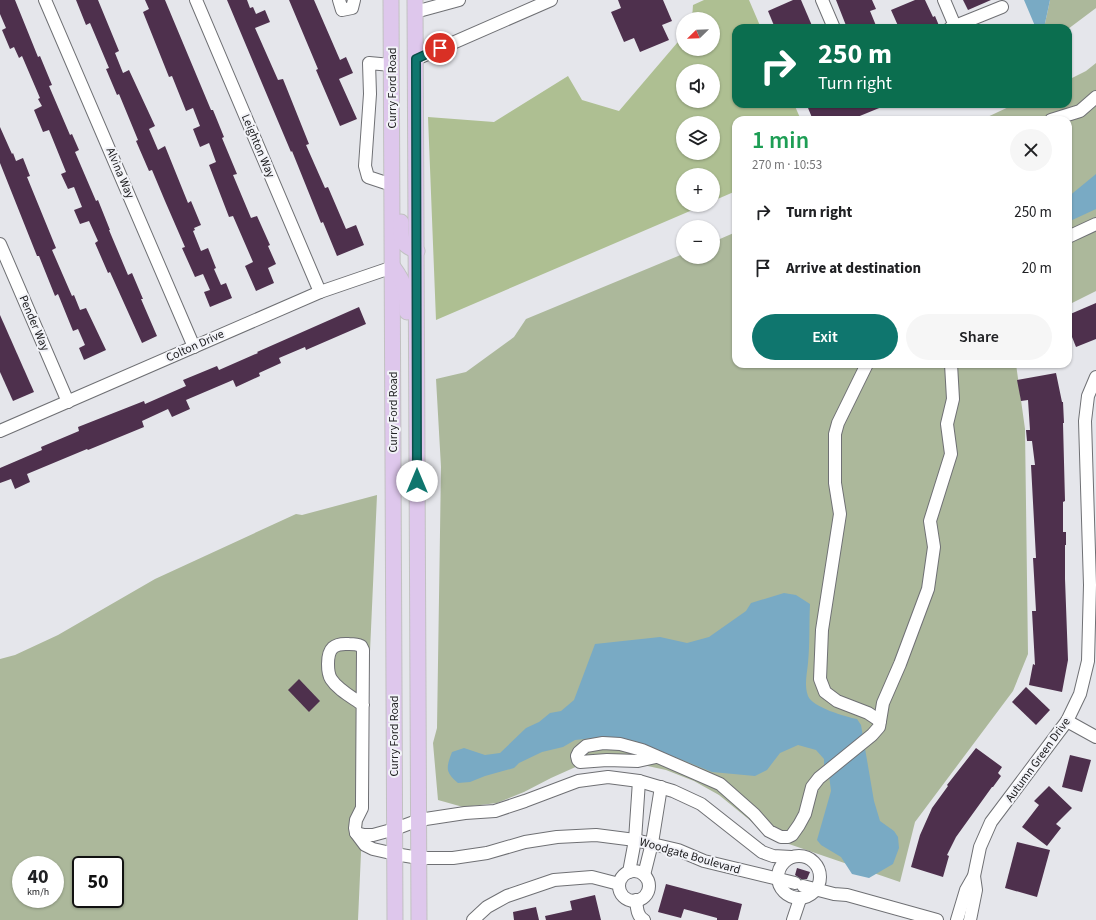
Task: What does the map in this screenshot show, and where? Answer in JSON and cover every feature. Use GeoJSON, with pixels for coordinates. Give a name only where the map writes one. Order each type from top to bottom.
{"type":"FeatureCollection","features":[{"type":"Feature","properties":{"kind":"main road","name":"Curry Ford Road"},"geometry":{"type":"LineString","coordinates":[[415,6],[419,920]]}},
{"type":"Feature","properties":{"kind":"main road","name":"Curry Ford Road"},"geometry":{"type":"LineString","coordinates":[[391,7],[395,920]]}},
{"type":"Feature","properties":{"kind":"main road"},"geometry":{"type":"LineString","coordinates":[[391,7],[399,40],[401,239],[405,245],[416,251]]}},
{"type":"Feature","properties":{"kind":"main road"},"geometry":{"type":"LineString","coordinates":[[393,267],[402,279],[407,295],[409,516],[418,542]]}},
{"type":"Feature","properties":{"kind":"street","name":"Alvina Way"},"geometry":{"type":"LineString","coordinates":[[46,0],[194,347]]}},
{"type":"Feature","properties":{"kind":"street","name":"Leighton Way"},"geometry":{"type":"LineString","coordinates":[[196,0],[320,292]]}},
{"type":"Feature","properties":{"kind":"street"},"geometry":{"type":"LineString","coordinates":[[339,0],[342,10],[352,8],[354,0]]}},
{"type":"Feature","properties":{"kind":"street"},"geometry":{"type":"LineString","coordinates":[[415,6],[459,0]]}},
{"type":"Feature","properties":{"kind":"street"},"geometry":{"type":"LineString","coordinates":[[416,59],[551,0]]}},
{"type":"Feature","properties":{"kind":"street"},"geometry":{"type":"LineString","coordinates":[[822,0],[832,24]]}},
{"type":"Feature","properties":{"kind":"street"},"geometry":{"type":"LineString","coordinates":[[944,0],[951,24]]}},
{"type":"Feature","properties":{"kind":"street"},"geometry":{"type":"LineString","coordinates":[[960,24],[1002,7]]}},
{"type":"Feature","properties":{"kind":"street"},"geometry":{"type":"LineString","coordinates":[[391,65],[369,63],[370,94],[365,166],[368,177],[392,185]]}},
{"type":"Feature","properties":{"kind":"street"},"geometry":{"type":"LineString","coordinates":[[1064,116],[1080,111],[1096,97]]}},
{"type":"Feature","properties":{"kind":"street"},"geometry":{"type":"LineString","coordinates":[[1072,235],[1096,224]]}},
{"type":"Feature","properties":{"kind":"street","name":"Pender Way"},"geometry":{"type":"LineString","coordinates":[[0,244],[68,402]]}},
{"type":"Feature","properties":{"kind":"street","name":"Colton Drive"},"geometry":{"type":"LineString","coordinates":[[0,431],[320,292],[393,267]]}},
{"type":"Feature","properties":{"kind":"street"},"geometry":{"type":"LineString","coordinates":[[866,368],[838,423],[835,434],[835,483],[840,514],[822,630],[820,679],[825,692],[837,701],[868,713],[880,721]]}},
{"type":"Feature","properties":{"kind":"street"},"geometry":{"type":"LineString","coordinates":[[656,757],[638,761],[607,760],[580,762],[577,756],[586,746],[603,743],[620,744],[642,750],[720,784],[754,814],[768,831],[780,837],[788,837],[792,835],[805,814],[812,787],[819,778],[880,727],[883,703],[900,664],[928,589],[934,547],[930,521],[951,454],[947,424],[953,399],[951,368]]}},
{"type":"Feature","properties":{"kind":"street","name":"Autumn Green Drive"},"geometry":{"type":"LineString","coordinates":[[957,920],[966,890],[974,876],[980,847],[991,822],[1067,721],[1080,694],[1088,661],[1093,585],[1085,421],[1088,396],[1096,377]]}},
{"type":"Feature","properties":{"kind":"street"},"geometry":{"type":"LineString","coordinates":[[363,705],[341,690],[332,681],[328,674],[328,657],[330,651],[339,643],[357,644],[361,646],[363,650],[363,705],[362,808],[354,828],[356,833],[372,835],[395,830],[419,820],[465,813],[495,811],[578,781],[608,777],[639,781],[661,787],[702,804],[762,852],[773,856],[791,857]]}},
{"type":"Feature","properties":{"kind":"street"},"geometry":{"type":"LineString","coordinates":[[1067,721],[1096,737]]}},
{"type":"Feature","properties":{"kind":"street"},"geometry":{"type":"LineString","coordinates":[[629,872],[635,840],[639,781]]}},
{"type":"Feature","properties":{"kind":"street"},"geometry":{"type":"LineString","coordinates":[[644,875],[652,843],[661,787]]}},
{"type":"Feature","properties":{"kind":"street","name":"Woodgate Boulevard"},"geometry":{"type":"LineString","coordinates":[[356,833],[365,845],[373,849],[419,858],[453,858],[487,853],[525,842],[557,837],[596,835],[635,840],[678,850],[704,861],[777,878],[816,890],[846,895],[937,920]]}},
{"type":"Feature","properties":{"kind":"street"},"geometry":{"type":"LineString","coordinates":[[798,855],[811,859],[816,864],[820,876],[820,883],[816,890],[812,894],[800,898],[787,895],[779,885],[777,878],[778,871],[785,860],[798,855]]}},
{"type":"Feature","properties":{"kind":"street"},"geometry":{"type":"LineString","coordinates":[[638,871],[644,875],[648,883],[647,892],[644,896],[636,900],[632,900],[624,896],[619,884],[623,876],[629,872],[638,871]]}},
{"type":"Feature","properties":{"kind":"street","name":"Woodgate Boulevard"},"geometry":{"type":"LineString","coordinates":[[820,876],[846,895]]}},
{"type":"Feature","properties":{"kind":"street","name":"Autumn Green Drive"},"geometry":{"type":"LineString","coordinates":[[970,920],[976,890],[974,876]]}},
{"type":"Feature","properties":{"kind":"street"},"geometry":{"type":"LineString","coordinates":[[473,920],[487,907],[507,896],[554,880],[592,877],[619,884]]}},
{"type":"Feature","properties":{"kind":"street"},"geometry":{"type":"LineString","coordinates":[[793,920],[800,898]]}},
{"type":"Feature","properties":{"kind":"street"},"geometry":{"type":"LineString","coordinates":[[636,900],[637,912],[644,920]]}},
{"type":"Feature","properties":{"kind":"green space"},"geometry":{"type":"Polygon","coordinates":[[[704,0],[749,0],[759,24],[732,24],[732,108],[796,108],[799,116],[732,116],[732,193],[720,198],[720,168],[676,168],[676,212],[688,212],[436,320],[428,117],[494,122],[568,76],[582,100],[619,111],[676,44],[676,56],[720,56],[720,12],[692,12],[693,5],[704,0]]]}},
{"type":"Feature","properties":{"kind":"green space"},"geometry":{"type":"Polygon","coordinates":[[[1050,0],[1096,0],[1096,8],[1072,26],[1072,24],[1045,24],[1050,0]]]}},
{"type":"Feature","properties":{"kind":"green space"},"geometry":{"type":"Polygon","coordinates":[[[1096,63],[1096,291],[1072,303],[1072,116],[990,116],[1006,108],[1072,108],[1072,78],[1086,71],[1096,63]]]}},
{"type":"Feature","properties":{"kind":"green space"},"geometry":{"type":"Polygon","coordinates":[[[732,234],[732,368],[1017,368],[1025,429],[1028,654],[1013,691],[915,822],[900,882],[783,842],[757,826],[719,795],[694,781],[666,770],[634,763],[580,765],[524,792],[497,803],[463,807],[438,800],[433,743],[437,728],[441,467],[436,379],[466,372],[514,337],[526,319],[676,257],[676,264],[720,264],[720,239],[732,234]]]}},
{"type":"Feature","properties":{"kind":"green space"},"geometry":{"type":"Polygon","coordinates":[[[377,495],[358,920],[0,920],[0,659],[15,655],[58,635],[155,579],[296,514],[302,515],[377,495]]]}},
{"type":"Feature","properties":{"kind":"water"},"geometry":{"type":"Polygon","coordinates":[[[1024,0],[1050,0],[1045,24],[1034,24],[1024,0]]]}},
{"type":"Feature","properties":{"kind":"water"},"geometry":{"type":"Polygon","coordinates":[[[1096,174],[1096,209],[1072,220],[1072,194],[1096,174]]]}},
{"type":"Feature","properties":{"kind":"water"},"geometry":{"type":"Polygon","coordinates":[[[784,593],[796,595],[810,604],[809,649],[806,684],[808,696],[822,708],[857,719],[861,725],[874,801],[880,821],[894,831],[898,837],[899,848],[893,864],[869,878],[852,874],[841,857],[821,845],[817,840],[831,791],[829,775],[824,768],[824,759],[816,750],[798,745],[780,753],[767,770],[755,776],[712,772],[635,741],[602,737],[575,740],[563,747],[542,752],[519,763],[514,768],[470,782],[458,783],[449,773],[448,766],[452,752],[464,748],[485,755],[500,753],[526,728],[539,722],[550,713],[561,711],[574,700],[595,644],[660,637],[687,643],[709,637],[746,611],[751,603],[784,593]]]}},
{"type":"Feature","properties":{"kind":"building"},"geometry":{"type":"Polygon","coordinates":[[[0,0],[15,0],[38,57],[40,56],[52,85],[49,86],[70,135],[72,134],[79,150],[75,152],[96,201],[98,200],[128,275],[132,273],[143,299],[141,299],[157,336],[142,343],[110,272],[108,273],[95,243],[98,241],[89,221],[80,224],[74,210],[82,207],[74,187],[68,189],[61,174],[66,172],[49,130],[43,132],[34,110],[42,106],[22,56],[19,58],[14,47],[10,49],[2,30],[6,28],[0,14],[0,0]]]}},
{"type":"Feature","properties":{"kind":"building"},"geometry":{"type":"Polygon","coordinates":[[[76,0],[98,0],[119,51],[115,53],[123,73],[129,70],[155,126],[149,129],[158,150],[165,146],[188,203],[191,201],[201,225],[194,228],[195,230],[193,231],[201,251],[208,248],[216,268],[214,269],[221,285],[226,283],[232,298],[210,307],[204,292],[210,290],[203,274],[195,277],[182,248],[185,247],[152,170],[149,171],[136,141],[138,140],[119,94],[117,95],[106,69],[109,68],[90,23],[86,25],[76,0]]]}},
{"type":"Feature","properties":{"kind":"building"},"geometry":{"type":"Polygon","coordinates":[[[145,0],[165,0],[211,110],[213,110],[224,137],[222,138],[237,174],[233,175],[251,218],[257,216],[270,245],[268,246],[276,264],[268,268],[274,283],[256,291],[245,266],[253,262],[233,216],[229,217],[209,165],[216,162],[209,143],[200,147],[193,129],[200,126],[193,108],[186,111],[172,76],[169,77],[143,12],[149,9],[145,0]]]}},
{"type":"Feature","properties":{"kind":"building"},"geometry":{"type":"Polygon","coordinates":[[[227,0],[247,0],[250,8],[253,7],[256,14],[265,10],[270,22],[255,28],[278,80],[283,79],[309,144],[306,145],[325,188],[328,187],[346,229],[356,225],[364,245],[337,256],[323,222],[321,223],[292,151],[291,152],[227,0]]]}},
{"type":"Feature","properties":{"kind":"building"},"geometry":{"type":"Polygon","coordinates":[[[289,0],[314,0],[340,60],[346,57],[353,73],[339,79],[357,119],[340,126],[316,70],[318,69],[289,0]]]}},
{"type":"Feature","properties":{"kind":"building"},"geometry":{"type":"Polygon","coordinates":[[[618,0],[663,0],[672,21],[662,25],[669,40],[640,52],[634,38],[624,42],[611,12],[621,8],[618,0]]]}},
{"type":"Feature","properties":{"kind":"building"},"geometry":{"type":"Polygon","coordinates":[[[793,0],[801,0],[811,24],[773,24],[768,11],[793,0]]]}},
{"type":"Feature","properties":{"kind":"building"},"geometry":{"type":"Polygon","coordinates":[[[836,0],[872,0],[876,9],[870,11],[875,24],[845,24],[836,0]]]}},
{"type":"Feature","properties":{"kind":"building"},"geometry":{"type":"Polygon","coordinates":[[[915,0],[925,0],[933,17],[935,16],[938,24],[897,24],[891,10],[915,0]]]}},
{"type":"Feature","properties":{"kind":"building"},"geometry":{"type":"Polygon","coordinates":[[[963,0],[991,0],[968,10],[963,0]]]}},
{"type":"Feature","properties":{"kind":"building"},"geometry":{"type":"Polygon","coordinates":[[[808,108],[879,108],[860,116],[811,116],[808,108]]]}},
{"type":"Feature","properties":{"kind":"building"},"geometry":{"type":"Polygon","coordinates":[[[0,127],[16,161],[23,158],[30,176],[27,177],[56,248],[52,250],[72,296],[74,295],[80,310],[86,308],[106,350],[84,360],[79,348],[85,345],[78,329],[73,331],[58,294],[55,296],[39,256],[37,256],[0,163],[0,127]]]}},
{"type":"Feature","properties":{"kind":"building"},"geometry":{"type":"Polygon","coordinates":[[[1096,303],[1096,339],[1076,347],[1072,337],[1072,313],[1096,303]]]}},
{"type":"Feature","properties":{"kind":"building"},"geometry":{"type":"Polygon","coordinates":[[[359,307],[366,324],[306,350],[305,347],[279,358],[281,363],[259,373],[260,376],[236,387],[233,380],[186,400],[190,409],[172,417],[168,409],[142,421],[144,427],[27,474],[30,482],[15,489],[11,479],[0,483],[0,468],[42,450],[41,447],[79,431],[78,427],[144,401],[145,404],[186,386],[183,380],[217,366],[219,370],[359,307]]]}},
{"type":"Feature","properties":{"kind":"building"},"geometry":{"type":"Polygon","coordinates":[[[0,315],[34,392],[13,401],[0,372],[0,315]]]}},
{"type":"Feature","properties":{"kind":"building"},"geometry":{"type":"Polygon","coordinates":[[[1056,373],[1063,402],[1064,423],[1065,501],[1063,502],[1063,532],[1066,532],[1065,579],[1068,660],[1062,692],[1029,685],[1033,664],[1035,665],[1032,611],[1036,611],[1033,558],[1036,558],[1031,465],[1035,465],[1032,441],[1027,441],[1026,430],[1030,430],[1028,400],[1021,401],[1017,380],[1056,373]]]}},
{"type":"Feature","properties":{"kind":"building"},"geometry":{"type":"Polygon","coordinates":[[[299,679],[320,701],[309,712],[288,690],[299,679]]]}},
{"type":"Feature","properties":{"kind":"building"},"geometry":{"type":"Polygon","coordinates":[[[1026,687],[1050,710],[1036,725],[1012,702],[1026,687]]]}},
{"type":"Feature","properties":{"kind":"building"},"geometry":{"type":"Polygon","coordinates":[[[976,748],[1002,767],[998,773],[1001,776],[956,837],[947,855],[949,856],[943,877],[911,867],[920,835],[932,808],[948,786],[947,785],[976,748]]]}},
{"type":"Feature","properties":{"kind":"building"},"geometry":{"type":"Polygon","coordinates":[[[1070,755],[1091,760],[1082,792],[1062,787],[1070,755]]]}},
{"type":"Feature","properties":{"kind":"building"},"geometry":{"type":"Polygon","coordinates":[[[1049,786],[1072,808],[1056,824],[1061,828],[1047,846],[1022,827],[1039,805],[1034,801],[1049,786]]]}},
{"type":"Feature","properties":{"kind":"building"},"geometry":{"type":"Polygon","coordinates":[[[1017,842],[1050,850],[1037,897],[1005,888],[1017,842]]]}},
{"type":"Feature","properties":{"kind":"building"},"geometry":{"type":"Polygon","coordinates":[[[797,868],[810,872],[807,879],[801,879],[795,875],[797,868]]]}},
{"type":"Feature","properties":{"kind":"building"},"geometry":{"type":"Polygon","coordinates":[[[666,884],[742,904],[738,920],[717,920],[717,918],[684,909],[681,918],[658,912],[666,884]]]}},
{"type":"Feature","properties":{"kind":"building"},"geometry":{"type":"Polygon","coordinates":[[[595,895],[601,920],[546,920],[545,916],[572,910],[570,901],[595,895]]]}},
{"type":"Feature","properties":{"kind":"building"},"geometry":{"type":"Polygon","coordinates":[[[536,907],[539,920],[514,920],[513,912],[536,907]]]}},
{"type":"Feature","properties":{"kind":"route"},"geometry":{"type":"LineString","coordinates":[[417,481],[416,59],[440,48]]}}]}
